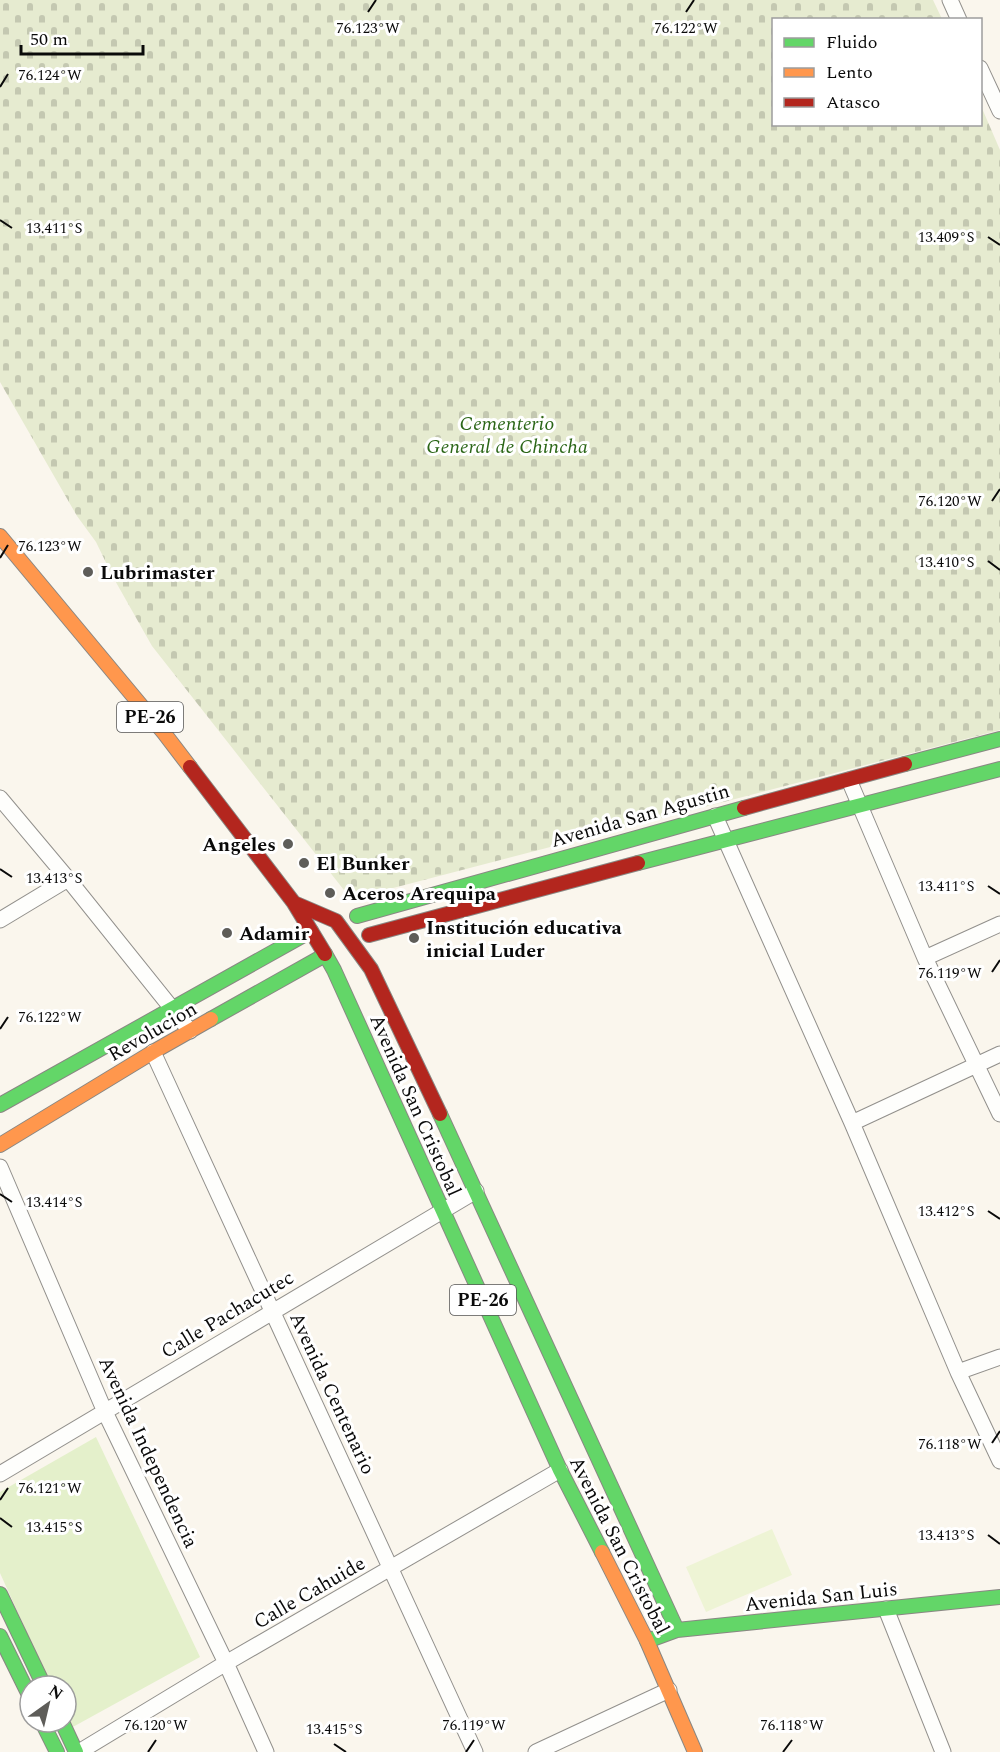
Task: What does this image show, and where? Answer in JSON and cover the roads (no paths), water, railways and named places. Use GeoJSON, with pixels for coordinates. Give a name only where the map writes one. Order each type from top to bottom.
{"type":"FeatureCollection","features":[{"type":"Feature","properties":{"kind":"main road","name":"Avenida San Cristobal"},"geometry":{"type":"LineString","coordinates":[[0,536],[164,732],[294,903],[334,970],[442,1211],[540,1415],[560,1470],[647,1641],[695,1752]]}},
{"type":"Feature","properties":{"kind":"main road","name":"Avenida San Agustin"},"geometry":{"type":"LineString","coordinates":[[357,916],[1000,739]]}},
{"type":"Feature","properties":{"kind":"main road"},"geometry":{"type":"LineString","coordinates":[[369,935],[725,839],[1000,770]]}},
{"type":"Feature","properties":{"kind":"main road"},"geometry":{"type":"LineString","coordinates":[[294,903],[336,921],[371,969],[476,1191],[566,1401],[677,1630]]}},
{"type":"Feature","properties":{"kind":"main road","name":"Revolucion"},"geometry":{"type":"LineString","coordinates":[[0,1105],[311,931]]}},
{"type":"Feature","properties":{"kind":"main road","name":"Revolucion"},"geometry":{"type":"LineString","coordinates":[[0,1145],[153,1052],[325,956]]}},
{"type":"Feature","properties":{"kind":"main road"},"geometry":{"type":"LineString","coordinates":[[0,1594],[38,1674]]}},
{"type":"Feature","properties":{"kind":"main road","name":"Avenida San Luis"},"geometry":{"type":"LineString","coordinates":[[647,1641],[677,1630],[1000,1597]]}},
{"type":"Feature","properties":{"kind":"main road"},"geometry":{"type":"LineString","coordinates":[[0,1635],[19,1674]]}},
{"type":"Feature","properties":{"kind":"main road"},"geometry":{"type":"LineString","coordinates":[[48,1734],[57,1752]]}},
{"type":"Feature","properties":{"kind":"main road"},"geometry":{"type":"LineString","coordinates":[[68,1734],[78,1752]]}},
{"type":"Feature","properties":{"kind":"street"},"geometry":{"type":"LineString","coordinates":[[950,0],[958,18]]}},
{"type":"Feature","properties":{"kind":"street"},"geometry":{"type":"LineString","coordinates":[[982,70],[1000,111]]}},
{"type":"Feature","properties":{"kind":"street"},"geometry":{"type":"LineString","coordinates":[[849,780],[925,958],[1000,1114]]}},
{"type":"Feature","properties":{"kind":"street"},"geometry":{"type":"LineString","coordinates":[[0,798],[190,1031]]}},
{"type":"Feature","properties":{"kind":"street"},"geometry":{"type":"LineString","coordinates":[[715,816],[852,1123],[958,1372],[1000,1461]]}},
{"type":"Feature","properties":{"kind":"street"},"geometry":{"type":"LineString","coordinates":[[0,920],[68,879]]}},
{"type":"Feature","properties":{"kind":"street","name":"Avenida San Agustin"},"geometry":{"type":"LineString","coordinates":[[311,931],[357,916]]}},
{"type":"Feature","properties":{"kind":"street"},"geometry":{"type":"LineString","coordinates":[[925,958],[1000,924]]}},
{"type":"Feature","properties":{"kind":"street"},"geometry":{"type":"LineString","coordinates":[[325,956],[351,941],[369,935]]}},
{"type":"Feature","properties":{"kind":"street","name":"Avenida Centenario"},"geometry":{"type":"LineString","coordinates":[[153,1052],[475,1752]]}},
{"type":"Feature","properties":{"kind":"street"},"geometry":{"type":"LineString","coordinates":[[852,1123],[1000,1054]]}},
{"type":"Feature","properties":{"kind":"street","name":"Avenida Independencia"},"geometry":{"type":"LineString","coordinates":[[0,1167],[105,1412],[226,1663],[266,1752]]}},
{"type":"Feature","properties":{"kind":"street","name":"Calle Pachacutec"},"geometry":{"type":"LineString","coordinates":[[0,1474],[476,1191]]}},
{"type":"Feature","properties":{"kind":"street"},"geometry":{"type":"LineString","coordinates":[[958,1372],[1000,1357]]}},
{"type":"Feature","properties":{"kind":"street","name":"Calle Cahuide"},"geometry":{"type":"LineString","coordinates":[[78,1752],[226,1663],[560,1470]]}},
{"type":"Feature","properties":{"kind":"street"},"geometry":{"type":"LineString","coordinates":[[886,1609],[943,1752]]}},
{"type":"Feature","properties":{"kind":"street"},"geometry":{"type":"LineString","coordinates":[[536,1752],[669,1690]]}},
{"type":"Feature","properties":{"kind":"place","name":"Lubrimaster"},"geometry":{"type":"Point","coordinates":[88,572]}},
{"type":"Feature","properties":{"kind":"place","name":"Angeles"},"geometry":{"type":"Point","coordinates":[288,844]}},
{"type":"Feature","properties":{"kind":"place","name":"El Bunker"},"geometry":{"type":"Point","coordinates":[304,863]}},
{"type":"Feature","properties":{"kind":"place","name":"Aceros Arequipa"},"geometry":{"type":"Point","coordinates":[330,893]}},
{"type":"Feature","properties":{"kind":"place","name":"Adamir"},"geometry":{"type":"Point","coordinates":[227,933]}},
{"type":"Feature","properties":{"kind":"place","name":"Institución educativa inicial Luder"},"geometry":{"type":"Point","coordinates":[414,938]}},
{"type":"Feature","properties":{"kind":"park label","name":"Cementerio General de Chincha"},"geometry":{"type":"Point","coordinates":[507,434]}}]}
